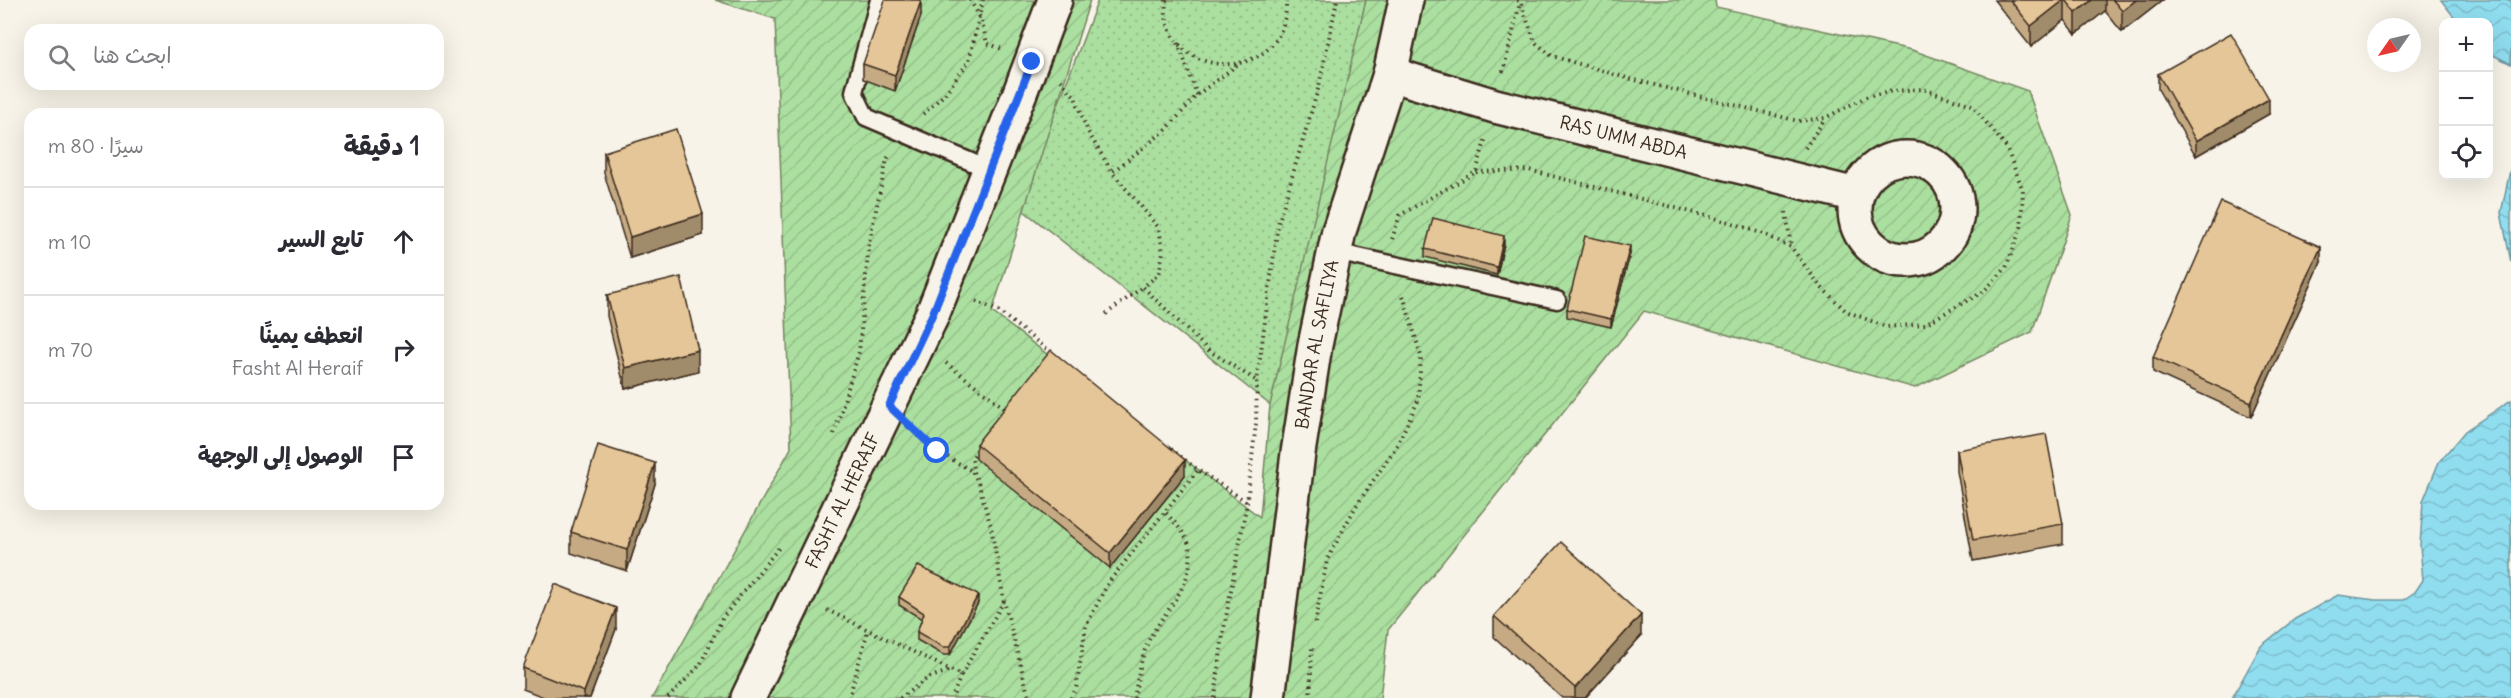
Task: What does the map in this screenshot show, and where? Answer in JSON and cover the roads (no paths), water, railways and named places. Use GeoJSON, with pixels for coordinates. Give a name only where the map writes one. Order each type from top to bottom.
{"type":"FeatureCollection","features":[{"type":"Feature","properties":{"kind":"street","name":"FASHT AL HERAIF"},"geometry":{"type":"LineString","coordinates":[[748,698],[919,342],[990,170],[1054,0]]}},
{"type":"Feature","properties":{"kind":"street","name":"BANDAR AL SAFLIYA"},"geometry":{"type":"LineString","coordinates":[[1268,698],[1305,400],[1340,231],[1390,74],[1406,0]]}},
{"type":"Feature","properties":{"kind":"street","name":"RAS UMM ABDA"},"geometry":{"type":"LineString","coordinates":[[1390,74],[1495,106],[1856,195]]}},
{"type":"Feature","properties":{"kind":"lane"},"geometry":{"type":"LineString","coordinates":[[879,0],[854,92],[866,117],[990,170]]}},
{"type":"Feature","properties":{"kind":"lane"},"geometry":{"type":"LineString","coordinates":[[1335,252],[1557,300]]}},
{"type":"Feature","properties":{"kind":"water"},"geometry":{"type":"Polygon","coordinates":[[[2441,0],[2511,0],[2511,64],[2493,55],[2493,18],[2455,18],[2441,0]]]}},
{"type":"Feature","properties":{"kind":"water"},"geometry":{"type":"Polygon","coordinates":[[[2511,166],[2511,262],[2501,213],[2511,166]]]}},
{"type":"Feature","properties":{"kind":"water"},"geometry":{"type":"Polygon","coordinates":[[[2511,400],[2511,698],[2232,698],[2261,646],[2295,619],[2338,595],[2375,600],[2403,600],[2415,592],[2423,580],[2420,546],[2423,501],[2439,462],[2465,431],[2511,400]]]}}]}
